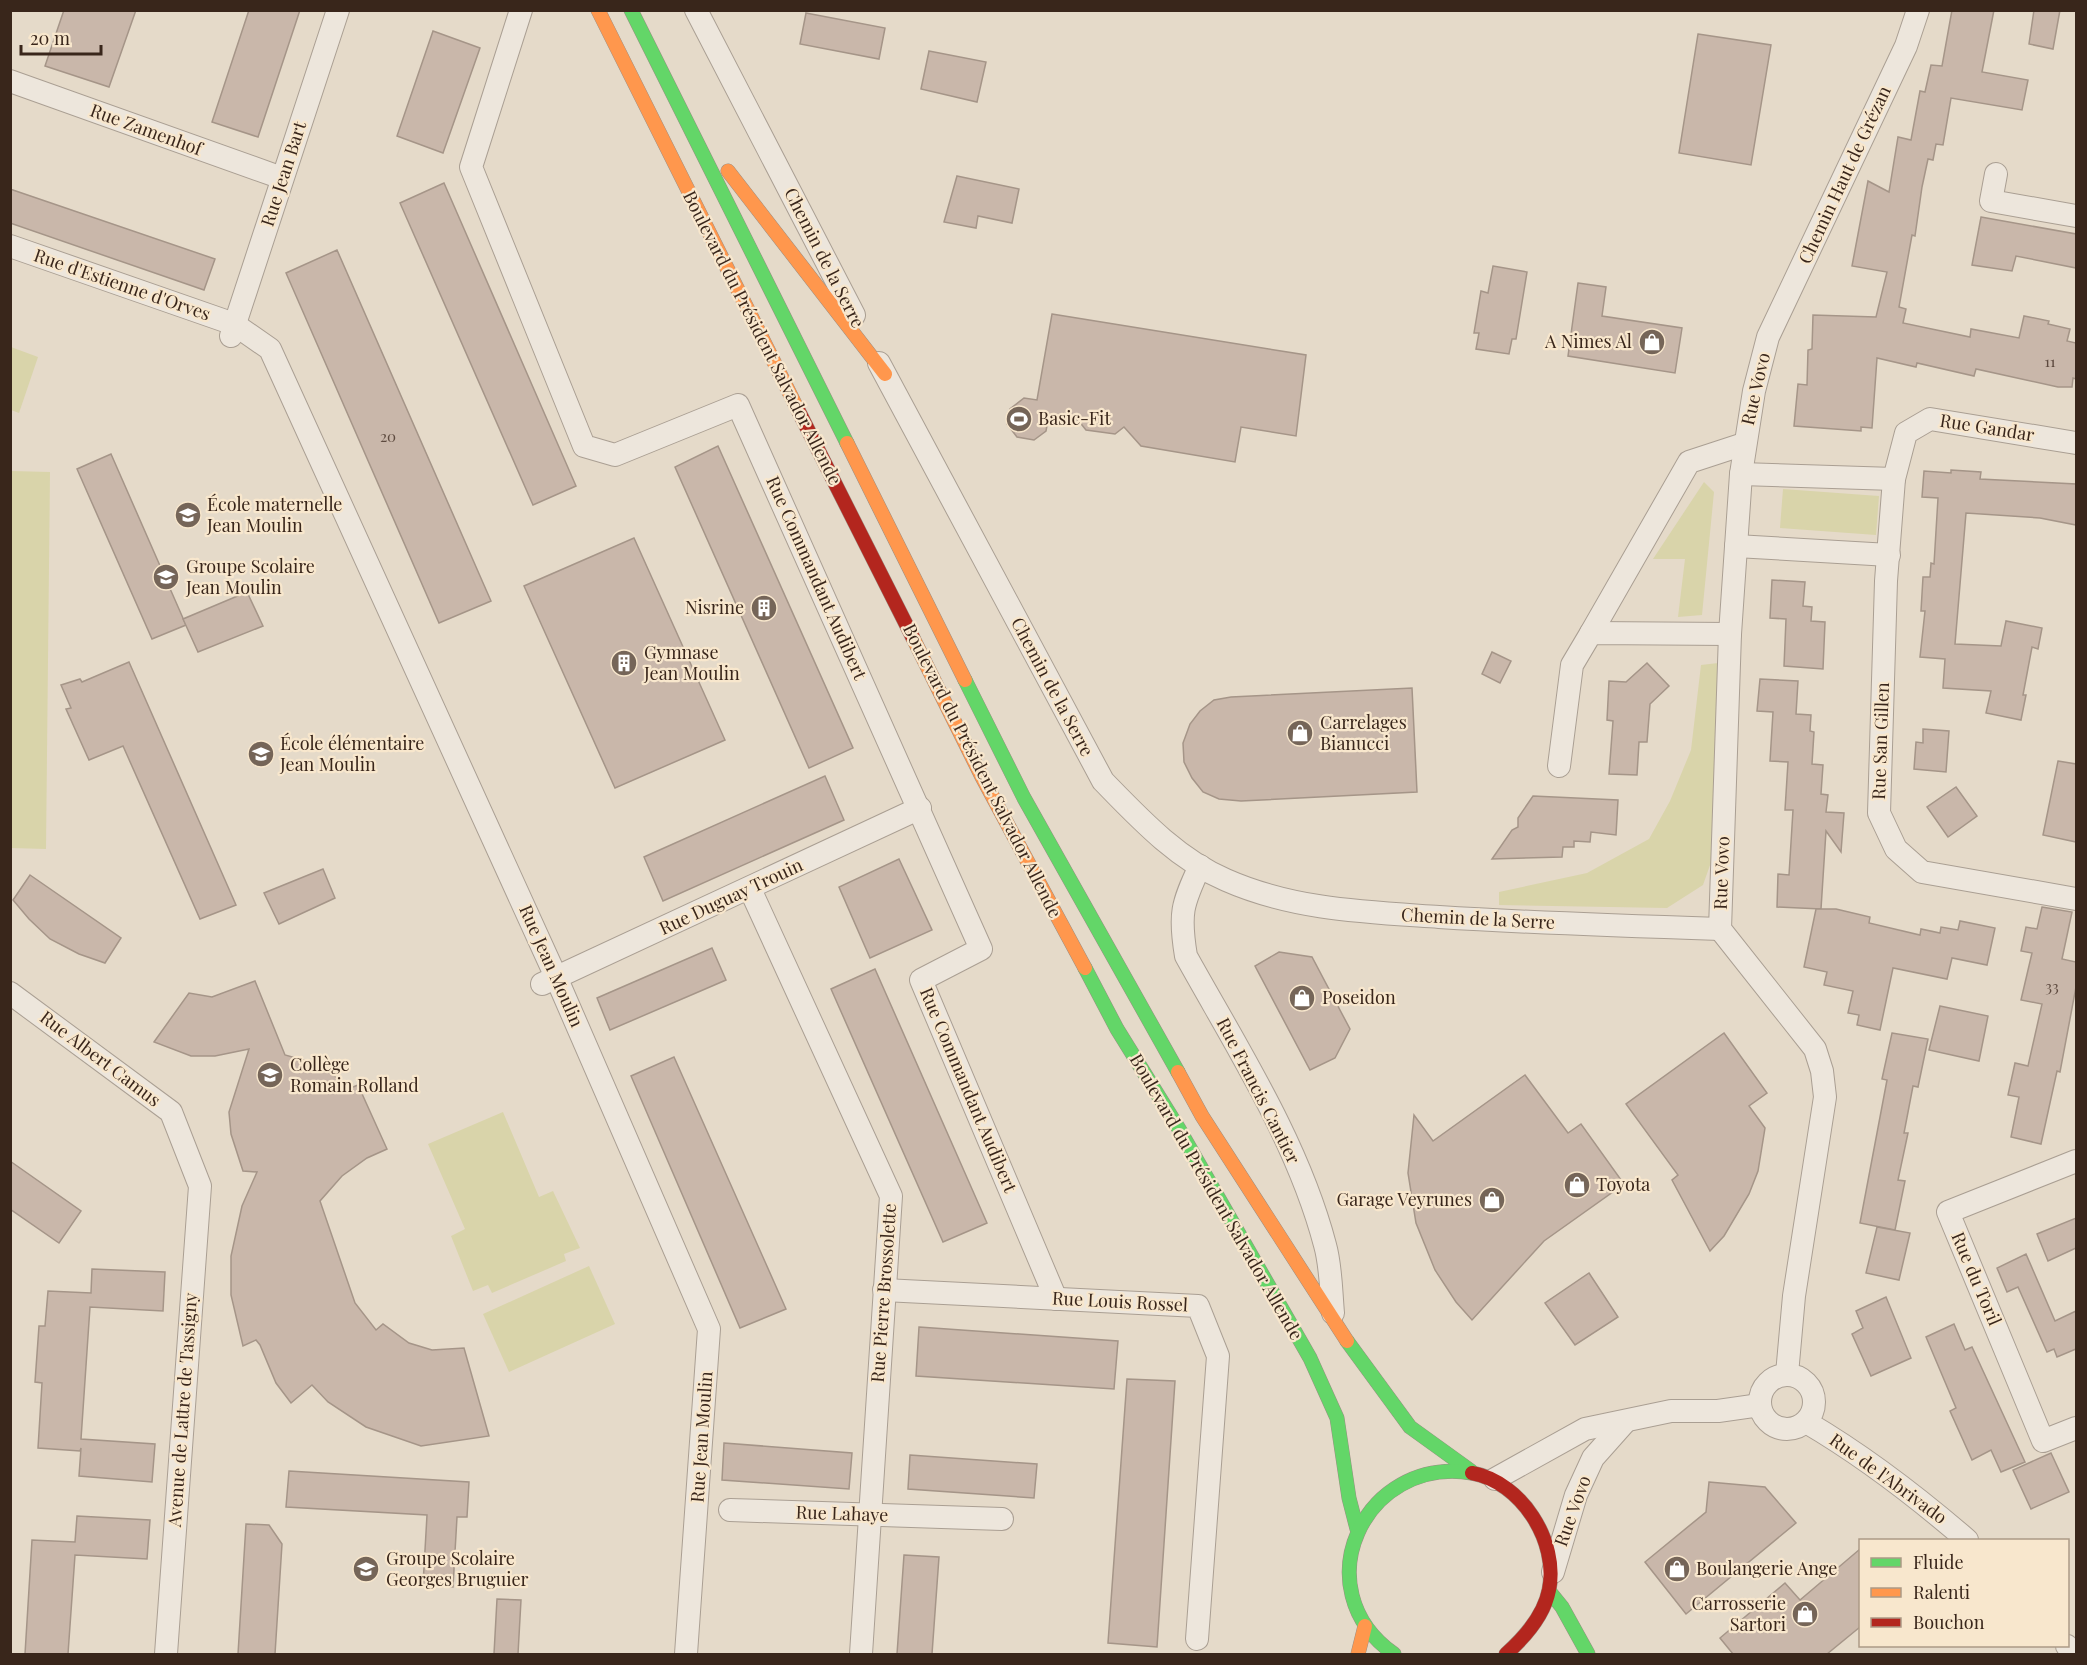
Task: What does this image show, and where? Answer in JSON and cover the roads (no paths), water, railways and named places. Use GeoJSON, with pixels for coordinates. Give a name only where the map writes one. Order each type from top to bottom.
{"type":"FeatureCollection","features":[{"type":"Feature","properties":{"kind":"main road","name":"Boulevard du Président Salvador Allende"},"geometry":{"type":"LineString","coordinates":[[598,10],[982,777],[1117,1029],[1179,1129],[1310,1358],[1337,1418],[1349,1498],[1357,1529]]}},
{"type":"Feature","properties":{"kind":"main road","name":"Boulevard du Président Salvador Allende"},"geometry":{"type":"LineString","coordinates":[[631,10],[1024,798],[1202,1116],[1334,1324],[1410,1427],[1472,1470]]}},
{"type":"Feature","properties":{"kind":"main road"},"geometry":{"type":"LineString","coordinates":[[681,110],[885,374]]}},
{"type":"Feature","properties":{"kind":"main road"},"geometry":{"type":"LineString","coordinates":[[1394,1654],[1365,1626],[1351,1595],[1349,1561],[1357,1529],[1385,1492],[1426,1471],[1472,1470],[1495,1479],[1526,1503],[1546,1537],[1550,1583],[1588,1654]]}},
{"type":"Feature","properties":{"kind":"main road"},"geometry":{"type":"LineString","coordinates":[[1506,1654],[1534,1627],[1550,1583]]}},
{"type":"Feature","properties":{"kind":"main road"},"geometry":{"type":"LineString","coordinates":[[1358,1654],[1365,1626]]}},
{"type":"Feature","properties":{"kind":"street","name":"Rue Jean Bart"},"geometry":{"type":"LineString","coordinates":[[232,331],[338,10]]}},
{"type":"Feature","properties":{"kind":"street","name":"Rue Commandant Audibert"},"geometry":{"type":"LineString","coordinates":[[521,10],[471,167],[584,446],[615,455],[738,405],[920,808],[981,950],[921,980],[1056,1299]]}},
{"type":"Feature","properties":{"kind":"street","name":"Chemin de la Serre"},"geometry":{"type":"LineString","coordinates":[[696,10],[885,374],[1103,781],[1150,829],[1200,866],[1225,880],[1274,899],[1332,910],[1493,921],[1720,929]]}},
{"type":"Feature","properties":{"kind":"street","name":"Chemin Haut de Grézan"},"geometry":{"type":"LineString","coordinates":[[1768,337],[1901,57],[1918,10]]}},
{"type":"Feature","properties":{"kind":"street","name":"Rue Zamenhof"},"geometry":{"type":"LineString","coordinates":[[10,81],[282,178]]}},
{"type":"Feature","properties":{"kind":"street"},"geometry":{"type":"LineString","coordinates":[[1996,174],[1991,201],[2076,216]]}},
{"type":"Feature","properties":{"kind":"street","name":"Rue d'Estienne d'Orves"},"geometry":{"type":"LineString","coordinates":[[10,246],[232,331]]}},
{"type":"Feature","properties":{"kind":"street","name":"Rue Jean Moulin"},"geometry":{"type":"LineString","coordinates":[[232,331],[270,350],[549,981],[709,1329],[686,1654]]}},
{"type":"Feature","properties":{"kind":"street","name":"Rue Vovo"},"geometry":{"type":"LineString","coordinates":[[1768,337],[1744,444],[1741,474],[1730,634],[1720,929],[1815,1050],[1822,1071],[1825,1097],[1794,1296],[1787,1374]]}},
{"type":"Feature","properties":{"kind":"street","name":"Rue Gandar"},"geometry":{"type":"LineString","coordinates":[[1886,581],[1894,479],[1906,433],[1930,419],[2076,443]]}},
{"type":"Feature","properties":{"kind":"street"},"geometry":{"type":"LineString","coordinates":[[1559,766],[1572,665],[1689,462],[1744,444]]}},
{"type":"Feature","properties":{"kind":"street"},"geometry":{"type":"LineString","coordinates":[[1741,474],[1894,479]]}},
{"type":"Feature","properties":{"kind":"street"},"geometry":{"type":"LineString","coordinates":[[1736,546],[1889,555]]}},
{"type":"Feature","properties":{"kind":"street","name":"Rue San Gillen"},"geometry":{"type":"LineString","coordinates":[[1886,581],[1879,813],[1896,849],[1922,872],[2076,899]]}},
{"type":"Feature","properties":{"kind":"street"},"geometry":{"type":"LineString","coordinates":[[1591,633],[1730,634]]}},
{"type":"Feature","properties":{"kind":"street","name":"Rue Duguay Trouin"},"geometry":{"type":"LineString","coordinates":[[549,981],[920,808]]}},
{"type":"Feature","properties":{"kind":"street","name":"Rue Francis Cantier"},"geometry":{"type":"LineString","coordinates":[[1200,866],[1183,903],[1181,929],[1186,956],[1280,1128],[1313,1205],[1326,1247],[1334,1324]]}},
{"type":"Feature","properties":{"kind":"street","name":"Rue Pierre Brossolette"},"geometry":{"type":"LineString","coordinates":[[750,889],[891,1196],[861,1654]]}},
{"type":"Feature","properties":{"kind":"street","name":"Rue Albert Camus"},"geometry":{"type":"LineString","coordinates":[[10,993],[171,1112],[194,1167]]}},
{"type":"Feature","properties":{"kind":"street","name":"Rue du Toril"},"geometry":{"type":"LineString","coordinates":[[2076,1161],[1948,1212],[2043,1442],[2076,1428]]}},
{"type":"Feature","properties":{"kind":"street","name":"Avenue de Lattre de Tassigny"},"geometry":{"type":"LineString","coordinates":[[166,1654],[200,1186],[194,1167]]}},
{"type":"Feature","properties":{"kind":"street","name":"Rue Louis Rossel"},"geometry":{"type":"LineString","coordinates":[[884,1290],[1198,1306],[1218,1356],[1197,1639]]}},
{"type":"Feature","properties":{"kind":"street"},"geometry":{"type":"LineString","coordinates":[[1787,1374],[1804,1380],[1810,1387],[1814,1405],[1806,1422],[1791,1429],[1782,1428],[1767,1420],[1760,1405],[1764,1387],[1770,1380],[1787,1374]]}},
{"type":"Feature","properties":{"kind":"street"},"geometry":{"type":"LineString","coordinates":[[1495,1479],[1585,1429],[1671,1411],[1718,1411],[1760,1405]]}},
{"type":"Feature","properties":{"kind":"street","name":"Rue Vovo"},"geometry":{"type":"LineString","coordinates":[[1550,1583],[1576,1496],[1593,1458],[1625,1422]]}},
{"type":"Feature","properties":{"kind":"street","name":"Rue de l'Abrivado"},"geometry":{"type":"LineString","coordinates":[[1806,1422],[1851,1449],[1917,1496],[1966,1539]]}},
{"type":"Feature","properties":{"kind":"street","name":"Rue Lahaye"},"geometry":{"type":"LineString","coordinates":[[730,1510],[1002,1520]]}},
{"type":"Feature","properties":{"kind":"place","name":"A Nimes Al"},"geometry":{"type":"Point","coordinates":[1652,342]}},
{"type":"Feature","properties":{"kind":"place","name":"Basic-Fit"},"geometry":{"type":"Point","coordinates":[1019,419]}},
{"type":"Feature","properties":{"kind":"place","name":"École maternelle Jean Moulin"},"geometry":{"type":"Point","coordinates":[188,515]}},
{"type":"Feature","properties":{"kind":"place","name":"Groupe Scolaire Jean Moulin"},"geometry":{"type":"Point","coordinates":[166,577]}},
{"type":"Feature","properties":{"kind":"place","name":"Nisrine"},"geometry":{"type":"Point","coordinates":[764,608]}},
{"type":"Feature","properties":{"kind":"place","name":"Gymnase Jean Moulin"},"geometry":{"type":"Point","coordinates":[624,663]}},
{"type":"Feature","properties":{"kind":"place","name":"Carrelages Bianucci"},"geometry":{"type":"Point","coordinates":[1300,733]}},
{"type":"Feature","properties":{"kind":"place","name":"École élémentaire Jean Moulin"},"geometry":{"type":"Point","coordinates":[261,754]}},
{"type":"Feature","properties":{"kind":"place","name":"Poseidon"},"geometry":{"type":"Point","coordinates":[1302,998]}},
{"type":"Feature","properties":{"kind":"place","name":"Collège Romain Rolland"},"geometry":{"type":"Point","coordinates":[270,1075]}},
{"type":"Feature","properties":{"kind":"place","name":"Toyota"},"geometry":{"type":"Point","coordinates":[1577,1185]}},
{"type":"Feature","properties":{"kind":"place","name":"Garage Veyrunes"},"geometry":{"type":"Point","coordinates":[1492,1200]}},
{"type":"Feature","properties":{"kind":"place","name":"Groupe Scolaire Georges Bruguier"},"geometry":{"type":"Point","coordinates":[366,1569]}},
{"type":"Feature","properties":{"kind":"place","name":"Boulangerie Ange"},"geometry":{"type":"Point","coordinates":[1677,1569]}},
{"type":"Feature","properties":{"kind":"place","name":"Carrosserie Sartori"},"geometry":{"type":"Point","coordinates":[1805,1614]}}]}
